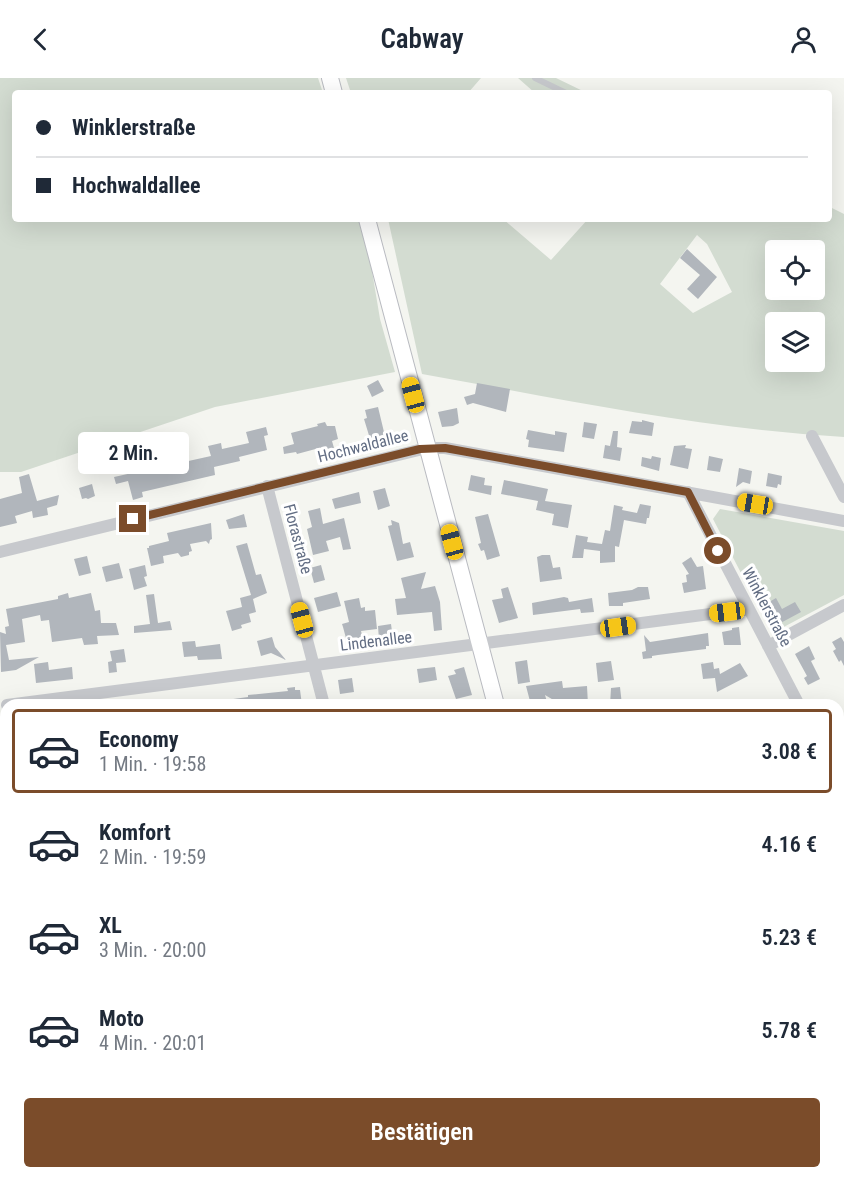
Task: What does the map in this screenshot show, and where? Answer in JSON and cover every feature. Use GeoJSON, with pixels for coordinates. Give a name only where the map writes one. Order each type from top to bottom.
{"type":"FeatureCollection","features":[{"type":"Feature","properties":{"kind":"main road"},"geometry":{"type":"LineString","coordinates":[[368,222],[494,699]]}},
{"type":"Feature","properties":{"kind":"street"},"geometry":{"type":"LineString","coordinates":[[812,436],[844,497]]}},
{"type":"Feature","properties":{"kind":"street","name":"Hochwaldallee"},"geometry":{"type":"LineString","coordinates":[[0,552],[427,448],[445,448],[844,521]]}},
{"type":"Feature","properties":{"kind":"street","name":"Florastraße"},"geometry":{"type":"LineString","coordinates":[[267,486],[322,699]]}},
{"type":"Feature","properties":{"kind":"street","name":"Winklerstraße"},"geometry":{"type":"LineString","coordinates":[[688,492],[796,699]]}},
{"type":"Feature","properties":{"kind":"street"},"geometry":{"type":"LineString","coordinates":[[768,646],[844,605]]}},
{"type":"Feature","properties":{"kind":"street","name":"Lindenallee"},"geometry":{"type":"LineString","coordinates":[[52,699],[749,609]]}},
{"type":"Feature","properties":{"kind":"lane"},"geometry":{"type":"LineString","coordinates":[[535,78],[560,90]]}},
{"type":"Feature","properties":{"kind":"shaded area"},"geometry":{"type":"Polygon","coordinates":[[[0,78],[318,78],[322,90],[12,90],[12,222],[360,222],[370,259],[380,319],[395,372],[215,407],[21,472],[0,472],[0,78]]]}},
{"type":"Feature","properties":{"kind":"shaded area"},"geometry":{"type":"Polygon","coordinates":[[[346,78],[481,78],[471,90],[350,90],[346,78]]]}},
{"type":"Feature","properties":{"kind":"shaded area"},"geometry":{"type":"Polygon","coordinates":[[[518,78],[556,78],[581,90],[532,90],[518,78]]]}},
{"type":"Feature","properties":{"kind":"shaded area"},"geometry":{"type":"Polygon","coordinates":[[[832,208],[844,214],[844,437],[685,420],[422,374],[389,222],[507,222],[551,260],[585,222],[832,222],[832,208]],[[697,235],[660,284],[693,313],[732,292],[707,244],[697,235]]]}},
{"type":"Feature","properties":{"kind":"shaded area"},"geometry":{"type":"Polygon","coordinates":[[[720,509],[844,531],[844,595],[778,630],[769,627],[713,519],[720,509]]]}},
{"type":"Feature","properties":{"kind":"building"},"geometry":{"type":"Polygon","coordinates":[[[687,249],[717,277],[698,299],[687,289],[700,275],[680,258],[687,249]]]}},
{"type":"Feature","properties":{"kind":"building"},"geometry":{"type":"Polygon","coordinates":[[[378,380],[384,391],[372,397],[367,386],[378,380]]]}},
{"type":"Feature","properties":{"kind":"building"},"geometry":{"type":"Polygon","coordinates":[[[477,383],[510,389],[506,412],[473,403],[467,405],[464,397],[475,394],[477,383]]]}},
{"type":"Feature","properties":{"kind":"building"},"geometry":{"type":"Polygon","coordinates":[[[378,407],[384,432],[392,437],[371,442],[364,419],[367,418],[365,410],[378,407]]]}},
{"type":"Feature","properties":{"kind":"building"},"geometry":{"type":"Polygon","coordinates":[[[457,408],[459,423],[442,427],[438,412],[457,408]]]}},
{"type":"Feature","properties":{"kind":"building"},"geometry":{"type":"Polygon","coordinates":[[[642,420],[654,423],[652,436],[629,433],[632,421],[642,422],[642,420]]]}},
{"type":"Feature","properties":{"kind":"building"},"geometry":{"type":"Polygon","coordinates":[[[325,422],[327,426],[335,426],[338,439],[332,441],[334,448],[324,451],[323,447],[297,454],[296,452],[284,454],[283,447],[294,444],[291,433],[325,422]]]}},
{"type":"Feature","properties":{"kind":"building"},"geometry":{"type":"Polygon","coordinates":[[[584,422],[597,424],[594,439],[582,437],[584,422]]]}},
{"type":"Feature","properties":{"kind":"building"},"geometry":{"type":"Polygon","coordinates":[[[266,427],[268,435],[264,436],[267,450],[239,457],[240,461],[214,467],[215,475],[142,492],[143,497],[133,500],[128,481],[116,484],[114,477],[132,473],[127,454],[132,453],[131,450],[146,446],[151,470],[159,468],[160,470],[176,467],[175,464],[211,456],[208,446],[221,443],[222,449],[249,443],[246,432],[266,427]]]}},
{"type":"Feature","properties":{"kind":"building"},"geometry":{"type":"Polygon","coordinates":[[[528,430],[555,435],[555,431],[567,433],[564,452],[528,447],[529,440],[526,439],[528,430]]]}},
{"type":"Feature","properties":{"kind":"building"},"geometry":{"type":"Polygon","coordinates":[[[613,431],[618,431],[617,447],[622,448],[620,461],[603,458],[605,445],[610,446],[613,431]]]}},
{"type":"Feature","properties":{"kind":"building"},"geometry":{"type":"Polygon","coordinates":[[[179,432],[183,447],[172,449],[169,434],[179,432]]]}},
{"type":"Feature","properties":{"kind":"building"},"geometry":{"type":"Polygon","coordinates":[[[686,445],[685,448],[692,449],[688,469],[670,465],[674,446],[686,445]]]}},
{"type":"Feature","properties":{"kind":"building"},"geometry":{"type":"Polygon","coordinates":[[[652,456],[661,458],[659,471],[641,466],[642,457],[651,459],[652,456]]]}},
{"type":"Feature","properties":{"kind":"building"},"geometry":{"type":"Polygon","coordinates":[[[709,456],[723,459],[720,472],[707,470],[709,456]]]}},
{"type":"Feature","properties":{"kind":"building"},"geometry":{"type":"Polygon","coordinates":[[[739,468],[752,471],[750,484],[743,482],[736,487],[739,468]]]}},
{"type":"Feature","properties":{"kind":"building"},"geometry":{"type":"Polygon","coordinates":[[[768,473],[782,476],[781,485],[778,484],[777,488],[766,486],[768,473]]]}},
{"type":"Feature","properties":{"kind":"building"},"geometry":{"type":"Polygon","coordinates":[[[29,474],[37,501],[59,495],[57,505],[47,508],[48,515],[33,518],[32,511],[15,516],[17,523],[0,527],[0,499],[22,493],[19,477],[29,474]]]}},
{"type":"Feature","properties":{"kind":"building"},"geometry":{"type":"Polygon","coordinates":[[[471,475],[485,478],[484,485],[492,486],[491,495],[468,490],[471,475]]]}},
{"type":"Feature","properties":{"kind":"building"},"geometry":{"type":"Polygon","coordinates":[[[504,480],[548,489],[545,501],[572,505],[568,528],[552,525],[554,514],[536,510],[538,501],[501,494],[504,480]]]}},
{"type":"Feature","properties":{"kind":"building"},"geometry":{"type":"Polygon","coordinates":[[[92,484],[95,496],[82,499],[79,488],[92,484]]]}},
{"type":"Feature","properties":{"kind":"building"},"geometry":{"type":"Polygon","coordinates":[[[385,488],[390,506],[378,510],[373,491],[385,488]]]}},
{"type":"Feature","properties":{"kind":"building"},"geometry":{"type":"Polygon","coordinates":[[[359,492],[361,503],[335,509],[332,499],[359,492]]]}},
{"type":"Feature","properties":{"kind":"building"},"geometry":{"type":"Polygon","coordinates":[[[640,504],[651,506],[649,518],[646,524],[624,520],[619,547],[615,546],[615,562],[600,563],[600,551],[584,549],[583,558],[572,558],[576,535],[588,537],[587,542],[602,544],[605,530],[610,531],[614,505],[623,507],[622,510],[637,513],[640,504]]]}},
{"type":"Feature","properties":{"kind":"building"},"geometry":{"type":"Polygon","coordinates":[[[320,508],[323,524],[344,518],[351,549],[343,550],[340,537],[326,541],[329,551],[313,555],[307,529],[312,527],[308,511],[320,508]]]}},
{"type":"Feature","properties":{"kind":"building"},"geometry":{"type":"Polygon","coordinates":[[[244,514],[247,527],[229,529],[226,520],[244,514]]]}},
{"type":"Feature","properties":{"kind":"building"},"geometry":{"type":"Polygon","coordinates":[[[488,514],[500,556],[487,560],[484,550],[481,551],[478,544],[481,543],[475,517],[488,514]]]}},
{"type":"Feature","properties":{"kind":"building"},"geometry":{"type":"Polygon","coordinates":[[[391,520],[399,523],[403,544],[410,542],[414,557],[397,561],[388,526],[392,525],[391,520]]]}},
{"type":"Feature","properties":{"kind":"building"},"geometry":{"type":"Polygon","coordinates":[[[211,523],[212,539],[209,544],[206,541],[190,544],[192,551],[189,555],[181,557],[178,553],[163,556],[164,563],[151,566],[147,548],[169,541],[167,533],[211,523]]]}},
{"type":"Feature","properties":{"kind":"building"},"geometry":{"type":"Polygon","coordinates":[[[247,543],[256,575],[261,574],[267,593],[253,599],[256,612],[249,614],[251,622],[232,631],[226,611],[242,607],[240,598],[251,595],[236,546],[247,543]]]}},
{"type":"Feature","properties":{"kind":"building"},"geometry":{"type":"Polygon","coordinates":[[[550,555],[553,568],[560,567],[562,579],[540,582],[537,557],[550,555]]]}},
{"type":"Feature","properties":{"kind":"building"},"geometry":{"type":"Polygon","coordinates":[[[87,556],[91,573],[79,576],[74,559],[87,556]]]}},
{"type":"Feature","properties":{"kind":"building"},"geometry":{"type":"Polygon","coordinates":[[[691,557],[697,567],[703,566],[706,589],[684,593],[682,583],[687,582],[686,575],[689,574],[682,563],[691,557]]]}},
{"type":"Feature","properties":{"kind":"building"},"geometry":{"type":"Polygon","coordinates":[[[119,563],[123,578],[106,582],[102,567],[119,563]]]}},
{"type":"Feature","properties":{"kind":"building"},"geometry":{"type":"Polygon","coordinates":[[[145,565],[147,576],[144,577],[147,586],[134,590],[129,569],[145,565]]]}},
{"type":"Feature","properties":{"kind":"building"},"geometry":{"type":"Polygon","coordinates":[[[321,565],[325,580],[314,583],[310,568],[321,565]]]}},
{"type":"Feature","properties":{"kind":"building"},"geometry":{"type":"Polygon","coordinates":[[[426,572],[421,589],[435,586],[440,602],[442,630],[434,631],[432,612],[397,615],[395,599],[406,598],[401,578],[426,572]]]}},
{"type":"Feature","properties":{"kind":"building"},"geometry":{"type":"Polygon","coordinates":[[[508,587],[518,618],[499,623],[492,600],[503,598],[501,589],[508,587]]]}},
{"type":"Feature","properties":{"kind":"building"},"geometry":{"type":"Polygon","coordinates":[[[648,587],[650,599],[623,603],[623,606],[609,606],[608,593],[648,587]]]}},
{"type":"Feature","properties":{"kind":"building"},"geometry":{"type":"Polygon","coordinates":[[[337,592],[341,606],[318,612],[314,598],[337,592]]]}},
{"type":"Feature","properties":{"kind":"building"},"geometry":{"type":"Polygon","coordinates":[[[68,593],[69,598],[91,593],[95,611],[100,610],[101,623],[116,623],[119,635],[97,636],[98,644],[84,645],[82,638],[52,642],[49,620],[41,621],[40,615],[22,619],[25,642],[6,645],[9,660],[39,657],[16,670],[1,672],[0,632],[6,634],[5,627],[9,626],[6,609],[58,599],[58,596],[68,593]]]}},
{"type":"Feature","properties":{"kind":"building"},"geometry":{"type":"Polygon","coordinates":[[[154,594],[158,623],[170,621],[172,630],[134,633],[134,626],[150,624],[146,595],[154,594]]]}},
{"type":"Feature","properties":{"kind":"building"},"geometry":{"type":"Polygon","coordinates":[[[359,598],[361,608],[365,607],[365,611],[375,610],[377,629],[361,631],[363,638],[359,639],[360,643],[353,645],[352,641],[347,642],[342,624],[349,622],[344,601],[359,598]]]}},
{"type":"Feature","properties":{"kind":"building"},"geometry":{"type":"Polygon","coordinates":[[[568,598],[569,602],[592,598],[594,612],[581,613],[580,609],[533,615],[532,603],[568,598]]]}},
{"type":"Feature","properties":{"kind":"building"},"geometry":{"type":"Polygon","coordinates":[[[776,598],[782,609],[795,602],[801,612],[775,626],[764,605],[776,598]]]}},
{"type":"Feature","properties":{"kind":"building"},"geometry":{"type":"Polygon","coordinates":[[[391,624],[393,639],[379,640],[378,626],[391,624]]]}},
{"type":"Feature","properties":{"kind":"building"},"geometry":{"type":"Polygon","coordinates":[[[739,627],[741,645],[724,645],[722,632],[739,627]]]}},
{"type":"Feature","properties":{"kind":"building"},"geometry":{"type":"Polygon","coordinates":[[[708,633],[709,646],[706,646],[706,649],[643,659],[642,652],[646,651],[644,635],[650,642],[708,633]]]}},
{"type":"Feature","properties":{"kind":"building"},"geometry":{"type":"Polygon","coordinates":[[[272,637],[275,647],[286,660],[271,653],[261,656],[257,641],[272,637]]]}},
{"type":"Feature","properties":{"kind":"building"},"geometry":{"type":"Polygon","coordinates":[[[841,637],[844,642],[844,666],[833,651],[836,649],[832,642],[841,637]]]}},
{"type":"Feature","properties":{"kind":"building"},"geometry":{"type":"Polygon","coordinates":[[[195,641],[196,647],[220,644],[222,659],[198,660],[197,656],[184,657],[182,642],[195,641]]]}},
{"type":"Feature","properties":{"kind":"building"},"geometry":{"type":"Polygon","coordinates":[[[809,646],[815,659],[811,661],[820,679],[808,685],[804,678],[807,676],[795,654],[809,646]]]}},
{"type":"Feature","properties":{"kind":"building"},"geometry":{"type":"Polygon","coordinates":[[[124,649],[126,662],[116,663],[117,672],[109,673],[108,662],[112,661],[110,651],[124,649]]]}},
{"type":"Feature","properties":{"kind":"building"},"geometry":{"type":"Polygon","coordinates":[[[527,660],[530,682],[518,684],[515,662],[527,660]]]}},
{"type":"Feature","properties":{"kind":"building"},"geometry":{"type":"Polygon","coordinates":[[[611,661],[614,680],[598,682],[596,663],[611,661]]]}},
{"type":"Feature","properties":{"kind":"building"},"geometry":{"type":"Polygon","coordinates":[[[48,662],[49,670],[72,667],[73,679],[36,683],[34,664],[48,662]]]}},
{"type":"Feature","properties":{"kind":"building"},"geometry":{"type":"Polygon","coordinates":[[[713,662],[714,669],[719,668],[720,674],[740,663],[748,676],[717,692],[715,678],[703,679],[701,664],[713,662]]]}},
{"type":"Feature","properties":{"kind":"building"},"geometry":{"type":"Polygon","coordinates":[[[435,667],[437,680],[419,683],[417,669],[435,667]]]}},
{"type":"Feature","properties":{"kind":"building"},"geometry":{"type":"Polygon","coordinates":[[[464,667],[472,695],[456,699],[448,676],[456,674],[454,670],[464,667]]]}},
{"type":"Feature","properties":{"kind":"building"},"geometry":{"type":"Polygon","coordinates":[[[352,678],[354,692],[340,694],[338,680],[352,678]]]}},
{"type":"Feature","properties":{"kind":"building"},"geometry":{"type":"Polygon","coordinates":[[[562,681],[563,688],[587,686],[588,699],[552,699],[545,695],[546,699],[529,699],[526,686],[562,681]]]}},
{"type":"Feature","properties":{"kind":"building"},"geometry":{"type":"Polygon","coordinates":[[[295,687],[295,690],[300,690],[301,699],[233,699],[248,697],[248,695],[288,691],[287,688],[295,687]]]}},
{"type":"Feature","properties":{"kind":"building"},"geometry":{"type":"Polygon","coordinates":[[[620,687],[621,699],[610,699],[611,688],[620,687]]]}},
{"type":"Feature","properties":{"kind":"route"},"geometry":{"type":"LineString","coordinates":[[133,519],[420,449],[445,448],[688,492],[718,551]]}}]}
